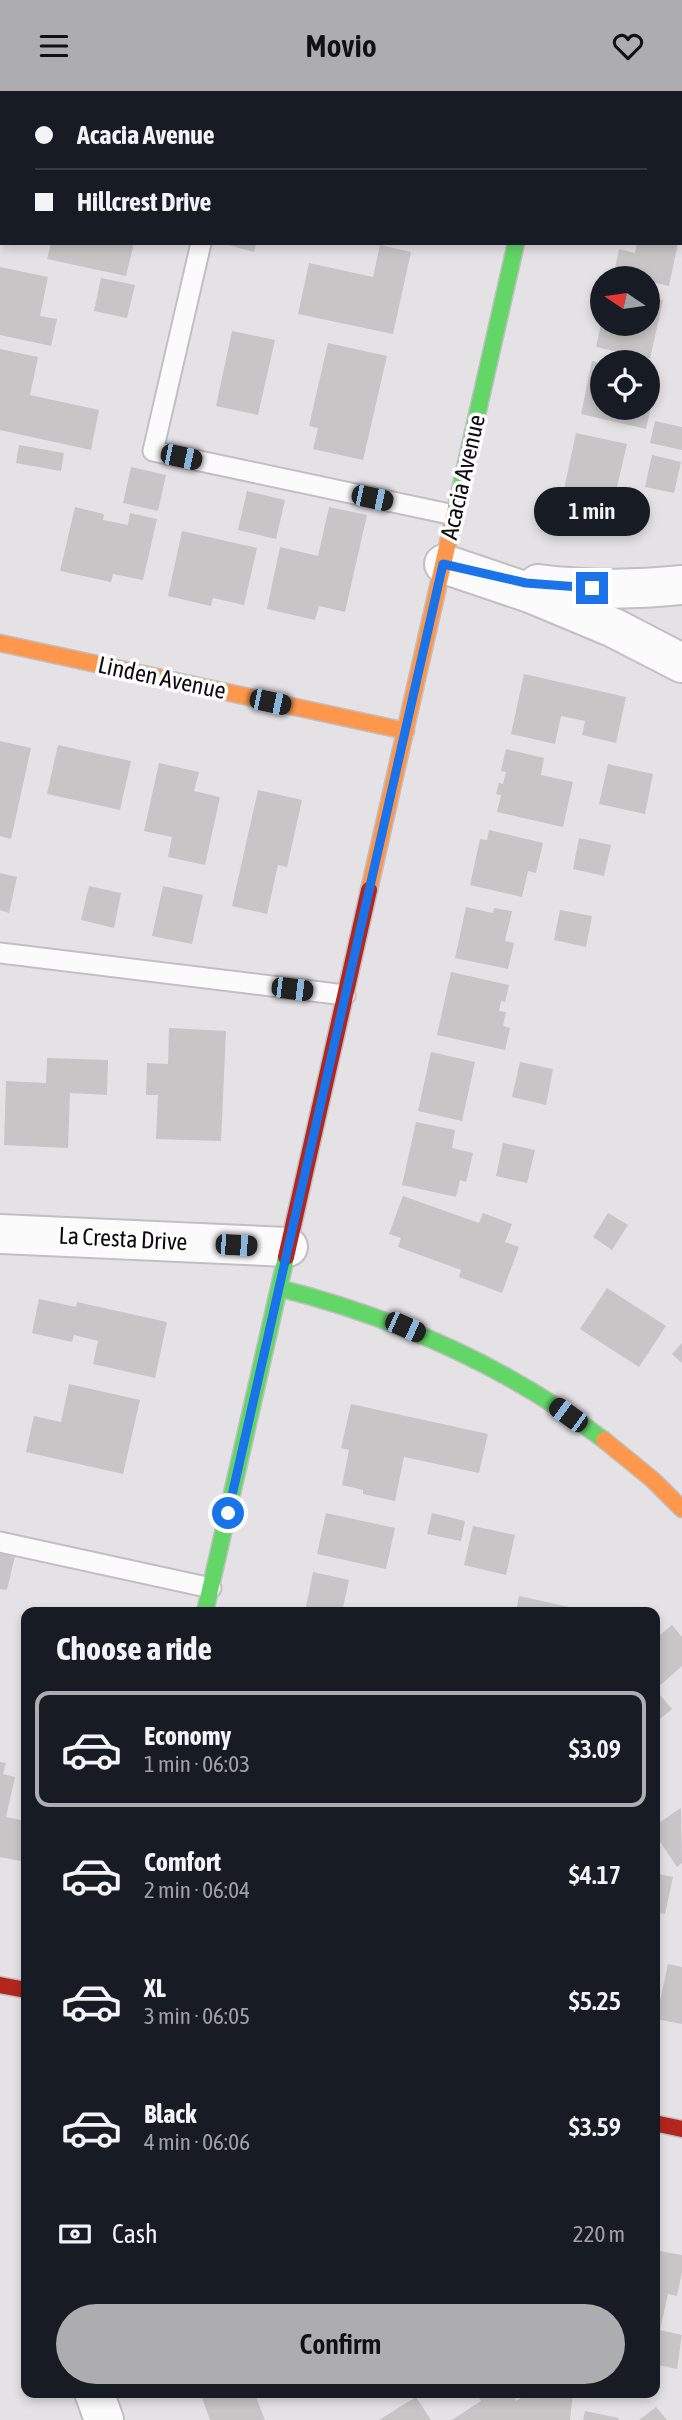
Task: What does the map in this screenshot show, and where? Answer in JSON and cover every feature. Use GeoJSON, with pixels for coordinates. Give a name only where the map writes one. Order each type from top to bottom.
{"type":"FeatureCollection","features":[{"type":"Feature","properties":{"kind":"street","name":"Acacia Avenue"},"geometry":{"type":"LineString","coordinates":[[206,1607],[516,245]]}},
{"type":"Feature","properties":{"kind":"street"},"geometry":{"type":"LineString","coordinates":[[443,564],[526,583],[568,588],[638,589],[682,585]]}},
{"type":"Feature","properties":{"kind":"street"},"geometry":{"type":"LineString","coordinates":[[443,564],[554,603],[614,628],[682,663]]}},
{"type":"Feature","properties":{"kind":"street","name":"Linden Avenue"},"geometry":{"type":"LineString","coordinates":[[0,643],[406,731]]}},
{"type":"Feature","properties":{"kind":"street","name":"La Cresta Drive"},"geometry":{"type":"LineString","coordinates":[[0,1234],[288,1247]]}},
{"type":"Feature","properties":{"kind":"street"},"geometry":{"type":"LineString","coordinates":[[279,1288],[405,1327],[472,1358],[560,1409],[621,1454],[682,1509]]}},
{"type":"Feature","properties":{"kind":"street"},"geometry":{"type":"LineString","coordinates":[[0,1985],[21,1989]]}},
{"type":"Feature","properties":{"kind":"street"},"geometry":{"type":"LineString","coordinates":[[660,2124],[682,2129]]}},
{"type":"Feature","properties":{"kind":"street"},"geometry":{"type":"LineString","coordinates":[[96,2398],[104,2420]]}},
{"type":"Feature","properties":{"kind":"lane"},"geometry":{"type":"LineString","coordinates":[[201,245],[153,451],[454,515]]}},
{"type":"Feature","properties":{"kind":"lane"},"geometry":{"type":"LineString","coordinates":[[0,953],[345,995]]}},
{"type":"Feature","properties":{"kind":"lane"},"geometry":{"type":"LineString","coordinates":[[0,1542],[211,1588]]}},
{"type":"Feature","properties":{"kind":"building"},"geometry":{"type":"Polygon","coordinates":[[[50,245],[134,245],[126,276],[47,259],[50,245]]]}},
{"type":"Feature","properties":{"kind":"building"},"geometry":{"type":"Polygon","coordinates":[[[228,245],[256,245],[254,252],[228,245]]]}},
{"type":"Feature","properties":{"kind":"building"},"geometry":{"type":"Polygon","coordinates":[[[380,245],[411,252],[393,334],[298,314],[309,263],[373,277],[380,245]]]}},
{"type":"Feature","properties":{"kind":"building"},"geometry":{"type":"Polygon","coordinates":[[[637,245],[678,245],[669,286],[660,284],[660,266],[615,266],[619,249],[635,253],[637,245]]]}},
{"type":"Feature","properties":{"kind":"building"},"geometry":{"type":"Polygon","coordinates":[[[0,267],[48,277],[40,316],[57,319],[51,346],[0,335],[0,267]]]}},
{"type":"Feature","properties":{"kind":"building"},"geometry":{"type":"Polygon","coordinates":[[[101,278],[135,285],[127,318],[94,311],[101,278]]]}},
{"type":"Feature","properties":{"kind":"building"},"geometry":{"type":"Polygon","coordinates":[[[232,331],[275,340],[258,415],[216,406],[232,331]]]}},
{"type":"Feature","properties":{"kind":"building"},"geometry":{"type":"Polygon","coordinates":[[[598,336],[655,336],[652,350],[610,350],[596,347],[598,336]]]}},
{"type":"Feature","properties":{"kind":"building"},"geometry":{"type":"Polygon","coordinates":[[[328,343],[387,356],[363,460],[313,449],[318,428],[309,426],[328,343]]]}},
{"type":"Feature","properties":{"kind":"building"},"geometry":{"type":"Polygon","coordinates":[[[0,349],[38,357],[30,395],[99,410],[91,450],[0,430],[0,349]]]}},
{"type":"Feature","properties":{"kind":"building"},"geometry":{"type":"Polygon","coordinates":[[[590,371],[590,416],[581,414],[590,371]]]}},
{"type":"Feature","properties":{"kind":"building"},"geometry":{"type":"Polygon","coordinates":[[[607,420],[648,420],[646,429],[607,420]]]}},
{"type":"Feature","properties":{"kind":"building"},"geometry":{"type":"Polygon","coordinates":[[[655,421],[682,427],[682,450],[650,443],[655,421]]]}},
{"type":"Feature","properties":{"kind":"building"},"geometry":{"type":"Polygon","coordinates":[[[576,433],[627,444],[613,504],[563,494],[576,433]]]}},
{"type":"Feature","properties":{"kind":"building"},"geometry":{"type":"Polygon","coordinates":[[[19,445],[64,453],[61,471],[16,463],[19,445]]]}},
{"type":"Feature","properties":{"kind":"building"},"geometry":{"type":"Polygon","coordinates":[[[652,455],[681,462],[674,493],[645,487],[652,455]]]}},
{"type":"Feature","properties":{"kind":"building"},"geometry":{"type":"Polygon","coordinates":[[[131,467],[166,475],[158,511],[123,503],[131,467]]]}},
{"type":"Feature","properties":{"kind":"building"},"geometry":{"type":"Polygon","coordinates":[[[247,491],[285,500],[276,539],[238,530],[247,491]]]}},
{"type":"Feature","properties":{"kind":"building"},"geometry":{"type":"Polygon","coordinates":[[[75,507],[104,514],[103,520],[128,525],[130,513],[157,519],[143,580],[113,574],[111,582],[60,571],[75,507]]]}},
{"type":"Feature","properties":{"kind":"building"},"geometry":{"type":"Polygon","coordinates":[[[329,507],[367,515],[345,612],[319,606],[315,620],[267,609],[280,547],[318,556],[329,507]]]}},
{"type":"Feature","properties":{"kind":"building"},"geometry":{"type":"Polygon","coordinates":[[[182,531],[257,548],[244,605],[213,598],[211,606],[168,596],[182,531]]]}},
{"type":"Feature","properties":{"kind":"building"},"geometry":{"type":"Polygon","coordinates":[[[524,674],[626,697],[616,743],[582,735],[585,721],[561,716],[555,744],[511,734],[524,674]]]}},
{"type":"Feature","properties":{"kind":"building"},"geometry":{"type":"Polygon","coordinates":[[[0,741],[31,748],[11,839],[0,836],[0,741]]]}},
{"type":"Feature","properties":{"kind":"building"},"geometry":{"type":"Polygon","coordinates":[[[58,745],[131,761],[120,810],[47,794],[58,745]]]}},
{"type":"Feature","properties":{"kind":"building"},"geometry":{"type":"Polygon","coordinates":[[[506,749],[544,758],[541,775],[573,782],[563,827],[497,812],[501,795],[496,794],[499,783],[503,784],[506,772],[501,771],[506,749]]]}},
{"type":"Feature","properties":{"kind":"building"},"geometry":{"type":"Polygon","coordinates":[[[159,763],[199,772],[194,791],[220,797],[205,865],[168,857],[172,837],[144,831],[159,763]]]}},
{"type":"Feature","properties":{"kind":"building"},"geometry":{"type":"Polygon","coordinates":[[[608,764],[653,774],[645,814],[599,804],[608,764]]]}},
{"type":"Feature","properties":{"kind":"building"},"geometry":{"type":"Polygon","coordinates":[[[258,790],[302,800],[287,867],[278,865],[267,914],[232,906],[258,790]]]}},
{"type":"Feature","properties":{"kind":"building"},"geometry":{"type":"Polygon","coordinates":[[[489,830],[543,843],[536,873],[528,871],[522,897],[470,885],[480,839],[487,840],[489,830]]]}},
{"type":"Feature","properties":{"kind":"building"},"geometry":{"type":"Polygon","coordinates":[[[579,838],[611,845],[604,876],[573,869],[579,838]]]}},
{"type":"Feature","properties":{"kind":"building"},"geometry":{"type":"Polygon","coordinates":[[[0,873],[17,877],[9,913],[0,910],[0,873]]]}},
{"type":"Feature","properties":{"kind":"building"},"geometry":{"type":"Polygon","coordinates":[[[89,886],[121,893],[114,928],[81,920],[89,886]]]}},
{"type":"Feature","properties":{"kind":"building"},"geometry":{"type":"Polygon","coordinates":[[[163,886],[203,895],[192,944],[152,936],[163,886]]]}},
{"type":"Feature","properties":{"kind":"building"},"geometry":{"type":"Polygon","coordinates":[[[466,907],[493,913],[494,908],[512,911],[505,941],[514,943],[508,969],[455,958],[466,907]]]}},
{"type":"Feature","properties":{"kind":"building"},"geometry":{"type":"Polygon","coordinates":[[[560,910],[592,916],[586,947],[554,940],[560,910]]]}},
{"type":"Feature","properties":{"kind":"building"},"geometry":{"type":"Polygon","coordinates":[[[451,972],[509,985],[505,1002],[501,1001],[499,1011],[506,1012],[503,1026],[510,1028],[505,1050],[437,1035],[451,972]]]}},
{"type":"Feature","properties":{"kind":"building"},"geometry":{"type":"Polygon","coordinates":[[[169,1028],[226,1031],[221,1141],[156,1139],[158,1095],[146,1095],[147,1063],[168,1064],[169,1028]]]}},
{"type":"Feature","properties":{"kind":"building"},"geometry":{"type":"Polygon","coordinates":[[[431,1052],[475,1062],[462,1121],[418,1111],[431,1052]]]}},
{"type":"Feature","properties":{"kind":"building"},"geometry":{"type":"Polygon","coordinates":[[[47,1058],[108,1060],[107,1095],[70,1093],[68,1148],[4,1145],[6,1081],[46,1083],[47,1058]]]}},
{"type":"Feature","properties":{"kind":"building"},"geometry":{"type":"Polygon","coordinates":[[[520,1062],[553,1069],[546,1105],[512,1097],[520,1062]]]}},
{"type":"Feature","properties":{"kind":"building"},"geometry":{"type":"Polygon","coordinates":[[[416,1122],[455,1130],[452,1148],[473,1153],[466,1182],[460,1180],[456,1197],[402,1185],[416,1122]]]}},
{"type":"Feature","properties":{"kind":"building"},"geometry":{"type":"Polygon","coordinates":[[[503,1143],[535,1150],[527,1183],[496,1176],[503,1143]]]}},
{"type":"Feature","properties":{"kind":"building"},"geometry":{"type":"Polygon","coordinates":[[[403,1196],[479,1223],[483,1213],[512,1224],[505,1242],[519,1247],[502,1293],[459,1277],[461,1270],[398,1247],[401,1238],[389,1234],[403,1196]]]}},
{"type":"Feature","properties":{"kind":"building"},"geometry":{"type":"Polygon","coordinates":[[[608,1213],[628,1225],[612,1250],[593,1237],[608,1213]]]}},
{"type":"Feature","properties":{"kind":"building"},"geometry":{"type":"Polygon","coordinates":[[[607,1288],[666,1326],[639,1367],[580,1329],[607,1288]]]}},
{"type":"Feature","properties":{"kind":"building"},"geometry":{"type":"Polygon","coordinates":[[[39,1299],[76,1307],[77,1302],[167,1322],[155,1378],[93,1364],[98,1341],[74,1335],[72,1342],[32,1333],[39,1299]]]}},
{"type":"Feature","properties":{"kind":"building"},"geometry":{"type":"Polygon","coordinates":[[[682,1343],[682,1363],[672,1354],[682,1343]]]}},
{"type":"Feature","properties":{"kind":"building"},"geometry":{"type":"Polygon","coordinates":[[[69,1384],[140,1400],[123,1474],[26,1452],[34,1416],[61,1422],[69,1384]]]}},
{"type":"Feature","properties":{"kind":"building"},"geometry":{"type":"Polygon","coordinates":[[[351,1404],[488,1434],[479,1473],[404,1457],[395,1501],[363,1494],[363,1490],[342,1485],[349,1450],[341,1448],[351,1404]]]}},
{"type":"Feature","properties":{"kind":"building"},"geometry":{"type":"Polygon","coordinates":[[[326,1513],[395,1528],[386,1569],[317,1554],[326,1513]]]}},
{"type":"Feature","properties":{"kind":"building"},"geometry":{"type":"Polygon","coordinates":[[[432,1513],[465,1521],[461,1541],[427,1534],[432,1513]]]}},
{"type":"Feature","properties":{"kind":"building"},"geometry":{"type":"Polygon","coordinates":[[[473,1526],[515,1535],[506,1575],[464,1565],[473,1526]]]}},
{"type":"Feature","properties":{"kind":"building"},"geometry":{"type":"Polygon","coordinates":[[[0,1553],[15,1556],[7,1590],[0,1589],[0,1553]]]}},
{"type":"Feature","properties":{"kind":"building"},"geometry":{"type":"Polygon","coordinates":[[[313,1572],[349,1580],[343,1607],[306,1607],[313,1572]]]}},
{"type":"Feature","properties":{"kind":"building"},"geometry":{"type":"Polygon","coordinates":[[[519,1596],[569,1607],[517,1607],[519,1596]]]}},
{"type":"Feature","properties":{"kind":"building"},"geometry":{"type":"Polygon","coordinates":[[[672,1625],[682,1637],[682,1666],[660,1685],[660,1635],[672,1625]]]}},
{"type":"Feature","properties":{"kind":"building"},"geometry":{"type":"Polygon","coordinates":[[[660,1695],[672,1709],[660,1719],[660,1695]]]}},
{"type":"Feature","properties":{"kind":"building"},"geometry":{"type":"Polygon","coordinates":[[[0,1762],[6,1763],[3,1774],[15,1777],[6,1817],[21,1820],[21,1861],[0,1857],[0,1762]]]}},
{"type":"Feature","properties":{"kind":"building"},"geometry":{"type":"Polygon","coordinates":[[[681,1808],[682,1863],[677,1867],[660,1842],[660,1822],[681,1808]]]}},
{"type":"Feature","properties":{"kind":"building"},"geometry":{"type":"Polygon","coordinates":[[[660,1874],[673,1877],[665,1914],[660,1913],[660,1874]]]}},
{"type":"Feature","properties":{"kind":"building"},"geometry":{"type":"Polygon","coordinates":[[[668,1964],[682,1967],[682,2024],[660,2020],[660,2001],[668,1964]]]}},
{"type":"Feature","properties":{"kind":"building"},"geometry":{"type":"Polygon","coordinates":[[[660,2251],[682,2255],[677,2296],[668,2294],[660,2330],[660,2251]]]}},
{"type":"Feature","properties":{"kind":"building"},"geometry":{"type":"Polygon","coordinates":[[[660,2330],[682,2335],[677,2369],[660,2365],[660,2330]]]}},
{"type":"Feature","properties":{"kind":"building"},"geometry":{"type":"Polygon","coordinates":[[[202,2398],[256,2398],[265,2420],[210,2420],[202,2398]]]}},
{"type":"Feature","properties":{"kind":"building"},"geometry":{"type":"Polygon","coordinates":[[[417,2398],[431,2420],[379,2420],[417,2398]]]}},
{"type":"Feature","properties":{"kind":"building"},"geometry":{"type":"Polygon","coordinates":[[[479,2398],[514,2398],[516,2401],[521,2398],[572,2398],[570,2420],[452,2420],[481,2401],[479,2398]]]}},
{"type":"Feature","properties":{"kind":"building"},"geometry":{"type":"Polygon","coordinates":[[[656,2407],[667,2420],[639,2420],[656,2407]]]}},
{"type":"Feature","properties":{"kind":"building"},"geometry":{"type":"Polygon","coordinates":[[[585,2411],[619,2418],[583,2420],[585,2411]]]}},
{"type":"Feature","properties":{"kind":"traffic: fast"},"geometry":{"type":"LineString","coordinates":[[455,512],[516,245]]}},
{"type":"Feature","properties":{"kind":"traffic: fast"},"geometry":{"type":"LineString","coordinates":[[206,1607],[286,1257]]}},
{"type":"Feature","properties":{"kind":"traffic: fast"},"geometry":{"type":"LineString","coordinates":[[279,1288],[366,1314],[449,1347],[529,1389],[604,1440]]}},
{"type":"Feature","properties":{"kind":"traffic: slow"},"geometry":{"type":"LineString","coordinates":[[369,890],[455,512]]}},
{"type":"Feature","properties":{"kind":"traffic: slow"},"geometry":{"type":"LineString","coordinates":[[0,643],[406,731]]}},
{"type":"Feature","properties":{"kind":"traffic: slow"},"geometry":{"type":"LineString","coordinates":[[604,1440],[653,1480],[682,1509]]}},
{"type":"Feature","properties":{"kind":"traffic: jam"},"geometry":{"type":"LineString","coordinates":[[286,1257],[369,890]]}},
{"type":"Feature","properties":{"kind":"traffic: jam"},"geometry":{"type":"LineString","coordinates":[[0,1985],[21,1989]]}},
{"type":"Feature","properties":{"kind":"traffic: jam"},"geometry":{"type":"LineString","coordinates":[[660,2124],[682,2129]]}},
{"type":"Feature","properties":{"kind":"route"},"geometry":{"type":"LineString","coordinates":[[228,1513],[443,564],[526,583],[592,588]]}}]}
